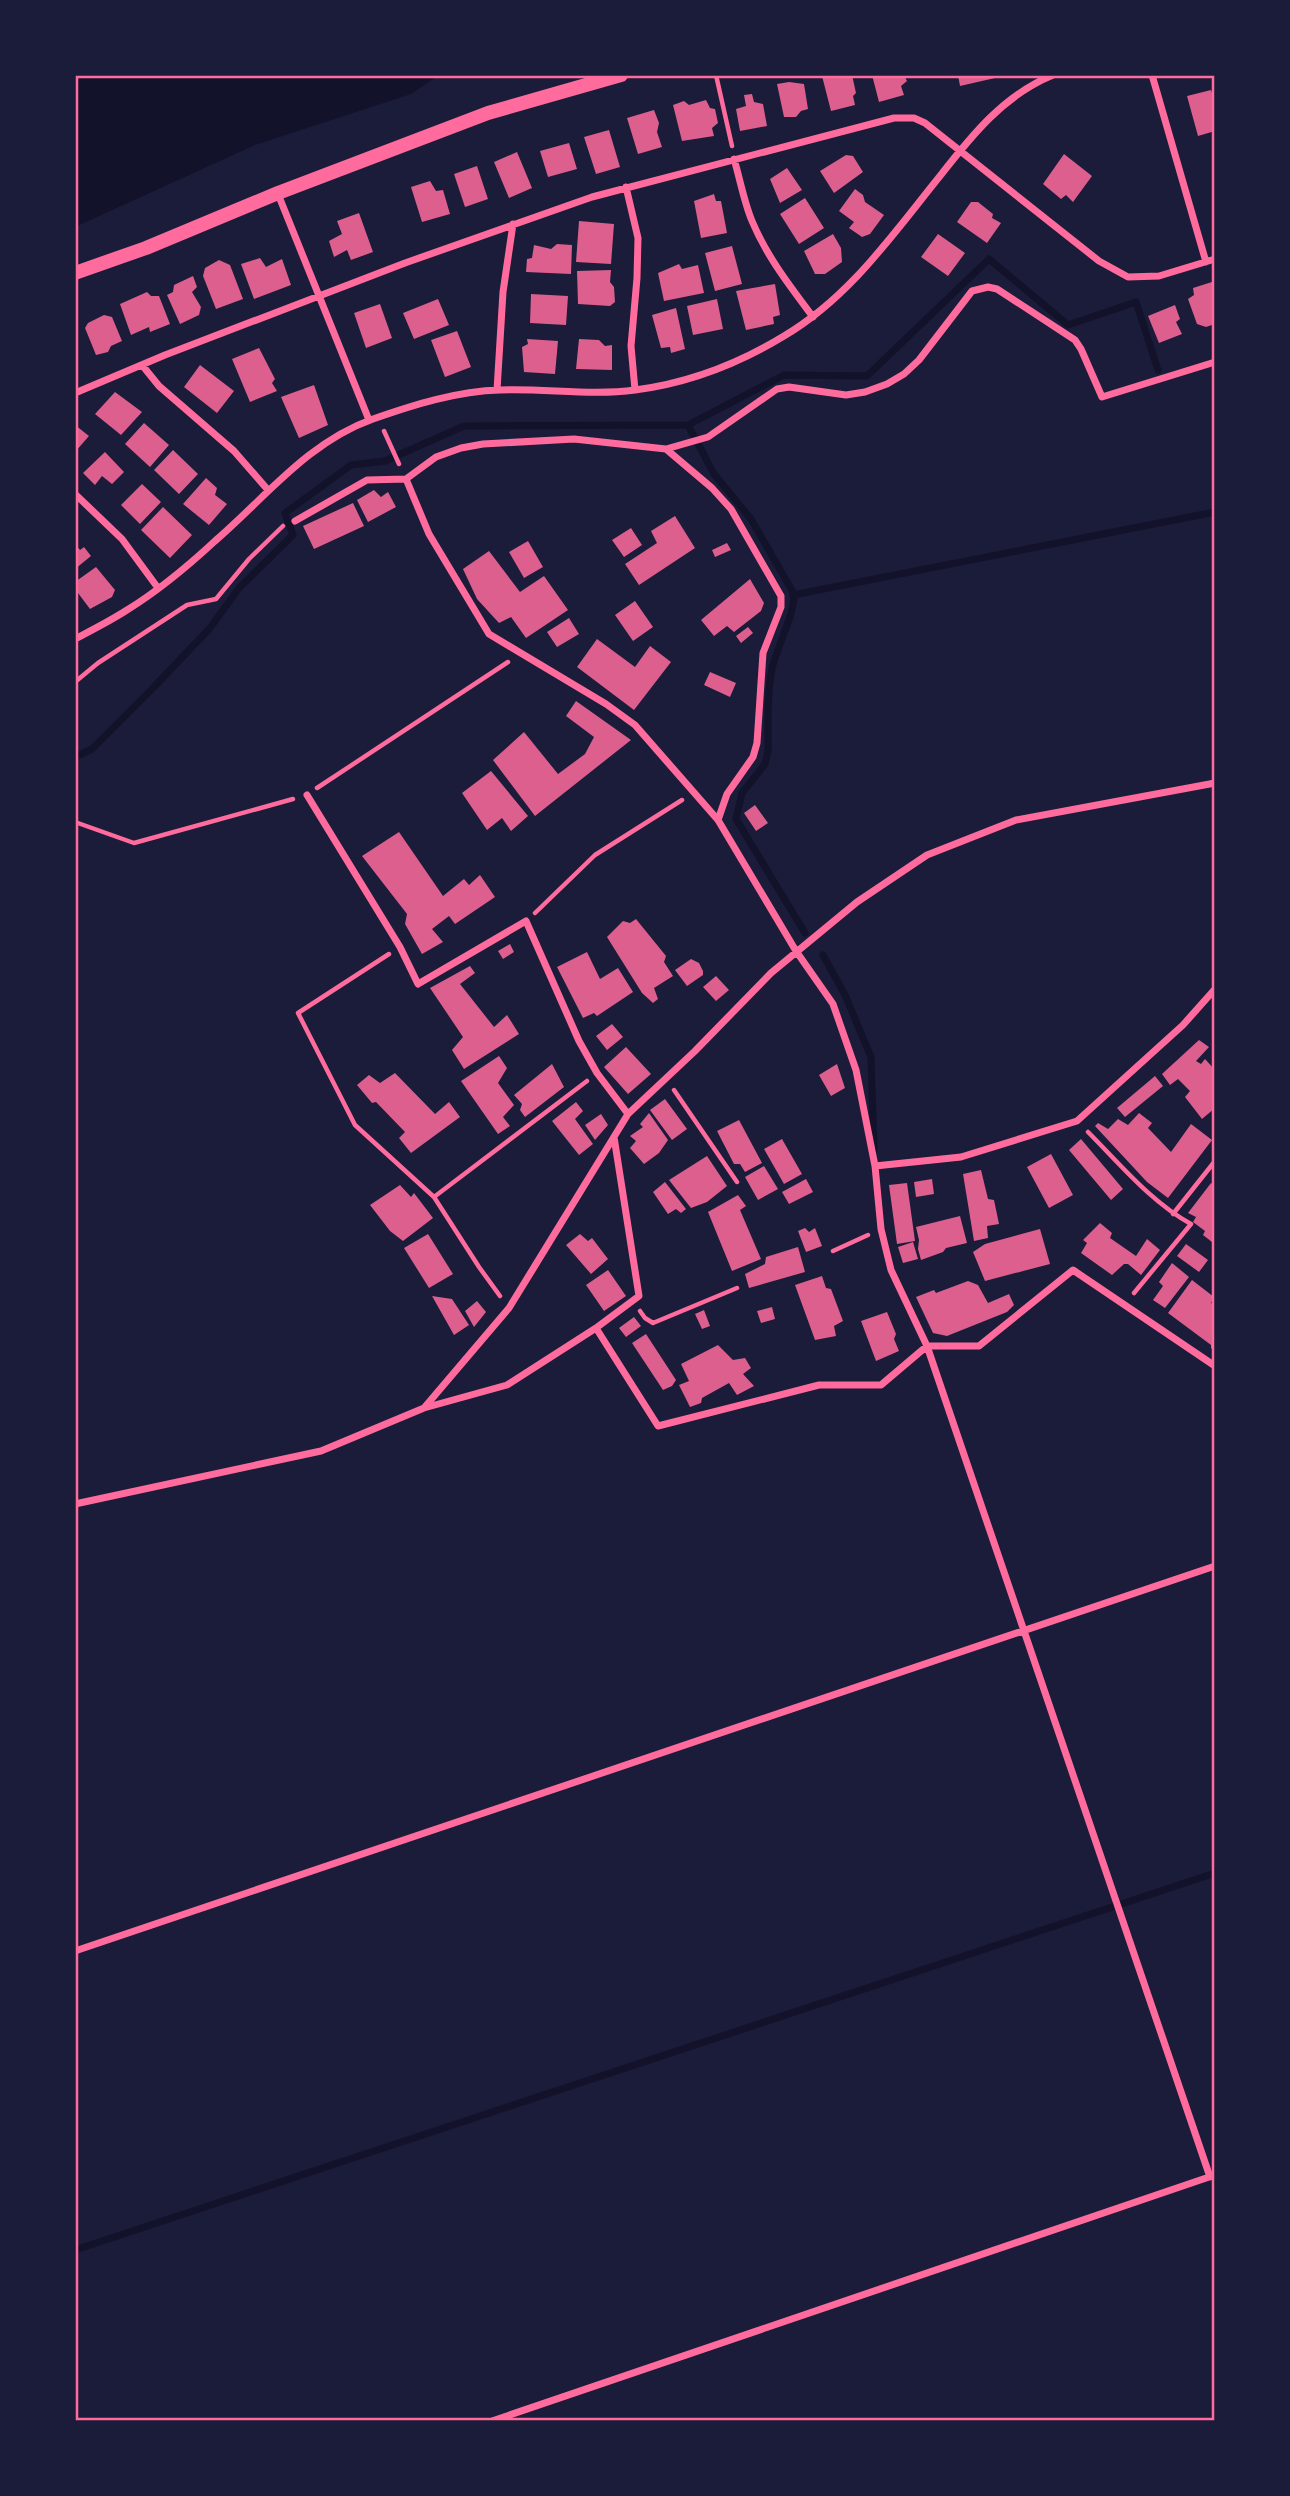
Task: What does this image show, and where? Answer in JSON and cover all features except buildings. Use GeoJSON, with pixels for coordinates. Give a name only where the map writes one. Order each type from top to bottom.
{"type":"FeatureCollection","features":[{"type":"Feature","properties":{"kind":"main road"},"geometry":{"type":"LineString","coordinates":[[75,273],[146,248],[278,193],[488,113],[621,75]]}},
{"type":"Feature","properties":{"kind":"street"},"geometry":{"type":"LineString","coordinates":[[75,639],[128,610],[158,588],[218,539],[268,490],[314,451],[369,420],[446,398],[497,390],[635,390],[709,373],[754,354],[813,317],[863,271],[979,127],[1013,97],[1054,75]]}},
{"type":"Feature","properties":{"kind":"street"},"geometry":{"type":"LineString","coordinates":[[1152,75],[1206,262]]}},
{"type":"Feature","properties":{"kind":"street"},"geometry":{"type":"LineString","coordinates":[[75,393],[319,296],[513,223],[626,187],[904,118],[914,118],[925,123],[1099,261],[1128,277],[1159,276],[1215,259]]}},
{"type":"Feature","properties":{"kind":"street"},"geometry":{"type":"LineString","coordinates":[[734,159],[760,240],[813,317]]}},
{"type":"Feature","properties":{"kind":"street"},"geometry":{"type":"LineString","coordinates":[[626,187],[638,238],[631,346],[635,390]]}},
{"type":"Feature","properties":{"kind":"street"},"geometry":{"type":"LineString","coordinates":[[278,193],[369,420]]}},
{"type":"Feature","properties":{"kind":"street"},"geometry":{"type":"LineString","coordinates":[[497,390],[502,305],[513,223]]}},
{"type":"Feature","properties":{"kind":"street"},"geometry":{"type":"LineString","coordinates":[[295,521],[367,480],[404,475],[436,457],[461,448],[483,444],[575,439],[666,449],[708,437],[777,389],[789,387],[846,395],[865,392],[904,374],[919,360],[972,291],[988,287],[997,289],[1075,340],[1102,397],[1215,362]]}},
{"type":"Feature","properties":{"kind":"street"},"geometry":{"type":"LineString","coordinates":[[142,365],[159,386],[234,451],[268,490]]}},
{"type":"Feature","properties":{"kind":"street"},"geometry":{"type":"LineString","coordinates":[[666,449],[712,488],[731,509],[781,596],[781,607],[763,653],[757,743],[753,757],[726,794],[718,820]]}},
{"type":"Feature","properties":{"kind":"street"},"geometry":{"type":"LineString","coordinates":[[404,475],[429,534],[489,634],[606,704],[635,725],[718,820],[796,951],[833,1004],[856,1070],[875,1166],[881,1229],[891,1270],[927,1346],[1113,1897],[1212,2176],[492,2421]]}},
{"type":"Feature","properties":{"kind":"street"},"geometry":{"type":"LineString","coordinates":[[75,494],[122,538],[158,588]]}},
{"type":"Feature","properties":{"kind":"street"},"geometry":{"type":"LineString","coordinates":[[424,1408],[509,1308],[628,1114],[771,973],[857,902],[927,855],[1016,820],[1215,783]]}},
{"type":"Feature","properties":{"kind":"street"},"geometry":{"type":"LineString","coordinates":[[307,795],[400,947],[418,984],[526,921],[579,1041],[597,1073],[628,1114]]}},
{"type":"Feature","properties":{"kind":"street"},"geometry":{"type":"LineString","coordinates":[[875,1166],[961,1157],[1077,1121],[1183,1025],[1215,989]]}},
{"type":"Feature","properties":{"kind":"street"},"geometry":{"type":"LineString","coordinates":[[75,1504],[321,1451],[424,1408],[507,1385],[596,1328],[639,1296],[614,1137]]}},
{"type":"Feature","properties":{"kind":"street"},"geometry":{"type":"LineString","coordinates":[[596,1328],[658,1426],[819,1385],[881,1385],[927,1346],[979,1346],[1073,1270],[1215,1366]]}},
{"type":"Feature","properties":{"kind":"street"},"geometry":{"type":"LineString","coordinates":[[75,1951],[1215,1566]]}},
{"type":"Feature","properties":{"kind":"path"},"geometry":{"type":"LineString","coordinates":[[716,75],[734,159]]}},
{"type":"Feature","properties":{"kind":"path"},"geometry":{"type":"LineString","coordinates":[[386,436],[404,475]]}},
{"type":"Feature","properties":{"kind":"path"},"geometry":{"type":"LineString","coordinates":[[75,682],[98,663],[187,605],[216,599],[249,559],[280,528]]}},
{"type":"Feature","properties":{"kind":"path"},"geometry":{"type":"LineString","coordinates":[[75,822],[134,843],[307,795],[520,653]]}},
{"type":"Feature","properties":{"kind":"path"},"geometry":{"type":"LineString","coordinates":[[526,921],[594,855],[695,792]]}},
{"type":"Feature","properties":{"kind":"path"},"geometry":{"type":"LineString","coordinates":[[400,947],[298,1013],[355,1125],[434,1196],[479,1267],[509,1308]]}},
{"type":"Feature","properties":{"kind":"path"},"geometry":{"type":"LineString","coordinates":[[434,1196],[597,1073]]}},
{"type":"Feature","properties":{"kind":"path"},"geometry":{"type":"LineString","coordinates":[[668,1076],[674,1090],[737,1182]]}},
{"type":"Feature","properties":{"kind":"path"},"geometry":{"type":"LineString","coordinates":[[1077,1121],[1142,1186],[1173,1214],[1191,1224],[1124,1304]]}},
{"type":"Feature","properties":{"kind":"path"},"geometry":{"type":"LineString","coordinates":[[1173,1214],[1215,1161]]}},
{"type":"Feature","properties":{"kind":"path"},"geometry":{"type":"LineString","coordinates":[[833,1251],[881,1229]]}},
{"type":"Feature","properties":{"kind":"path"},"geometry":{"type":"LineString","coordinates":[[639,1296],[640,1311],[653,1323],[737,1288]]}},
{"type":"Feature","properties":{"kind":"shaded area"},"geometry":{"type":"Polygon","coordinates":[[[75,75],[439,75],[411,94],[255,145],[75,227],[75,75]]]}},
{"type":"Feature","properties":{"kind":"waterway"},"geometry":{"type":"LineString","coordinates":[[75,757],[92,749],[153,688],[210,628],[239,588],[293,535],[285,513],[351,465],[385,461],[464,426],[688,425],[784,375],[867,376],[989,259],[1068,325],[1136,302],[1158,370]]}},
{"type":"Feature","properties":{"kind":"waterway"},"geometry":{"type":"LineString","coordinates":[[688,425],[714,474],[751,519],[794,594],[792,611],[772,668],[765,764],[742,793],[736,819],[805,933]]}},
{"type":"Feature","properties":{"kind":"waterway"},"geometry":{"type":"LineString","coordinates":[[793,595],[1215,512]]}},
{"type":"Feature","properties":{"kind":"waterway"},"geometry":{"type":"LineString","coordinates":[[823,955],[845,995],[871,1057],[874,1150]]}},
{"type":"Feature","properties":{"kind":"waterway"},"geometry":{"type":"LineString","coordinates":[[75,2250],[1215,1873]]}}]}
